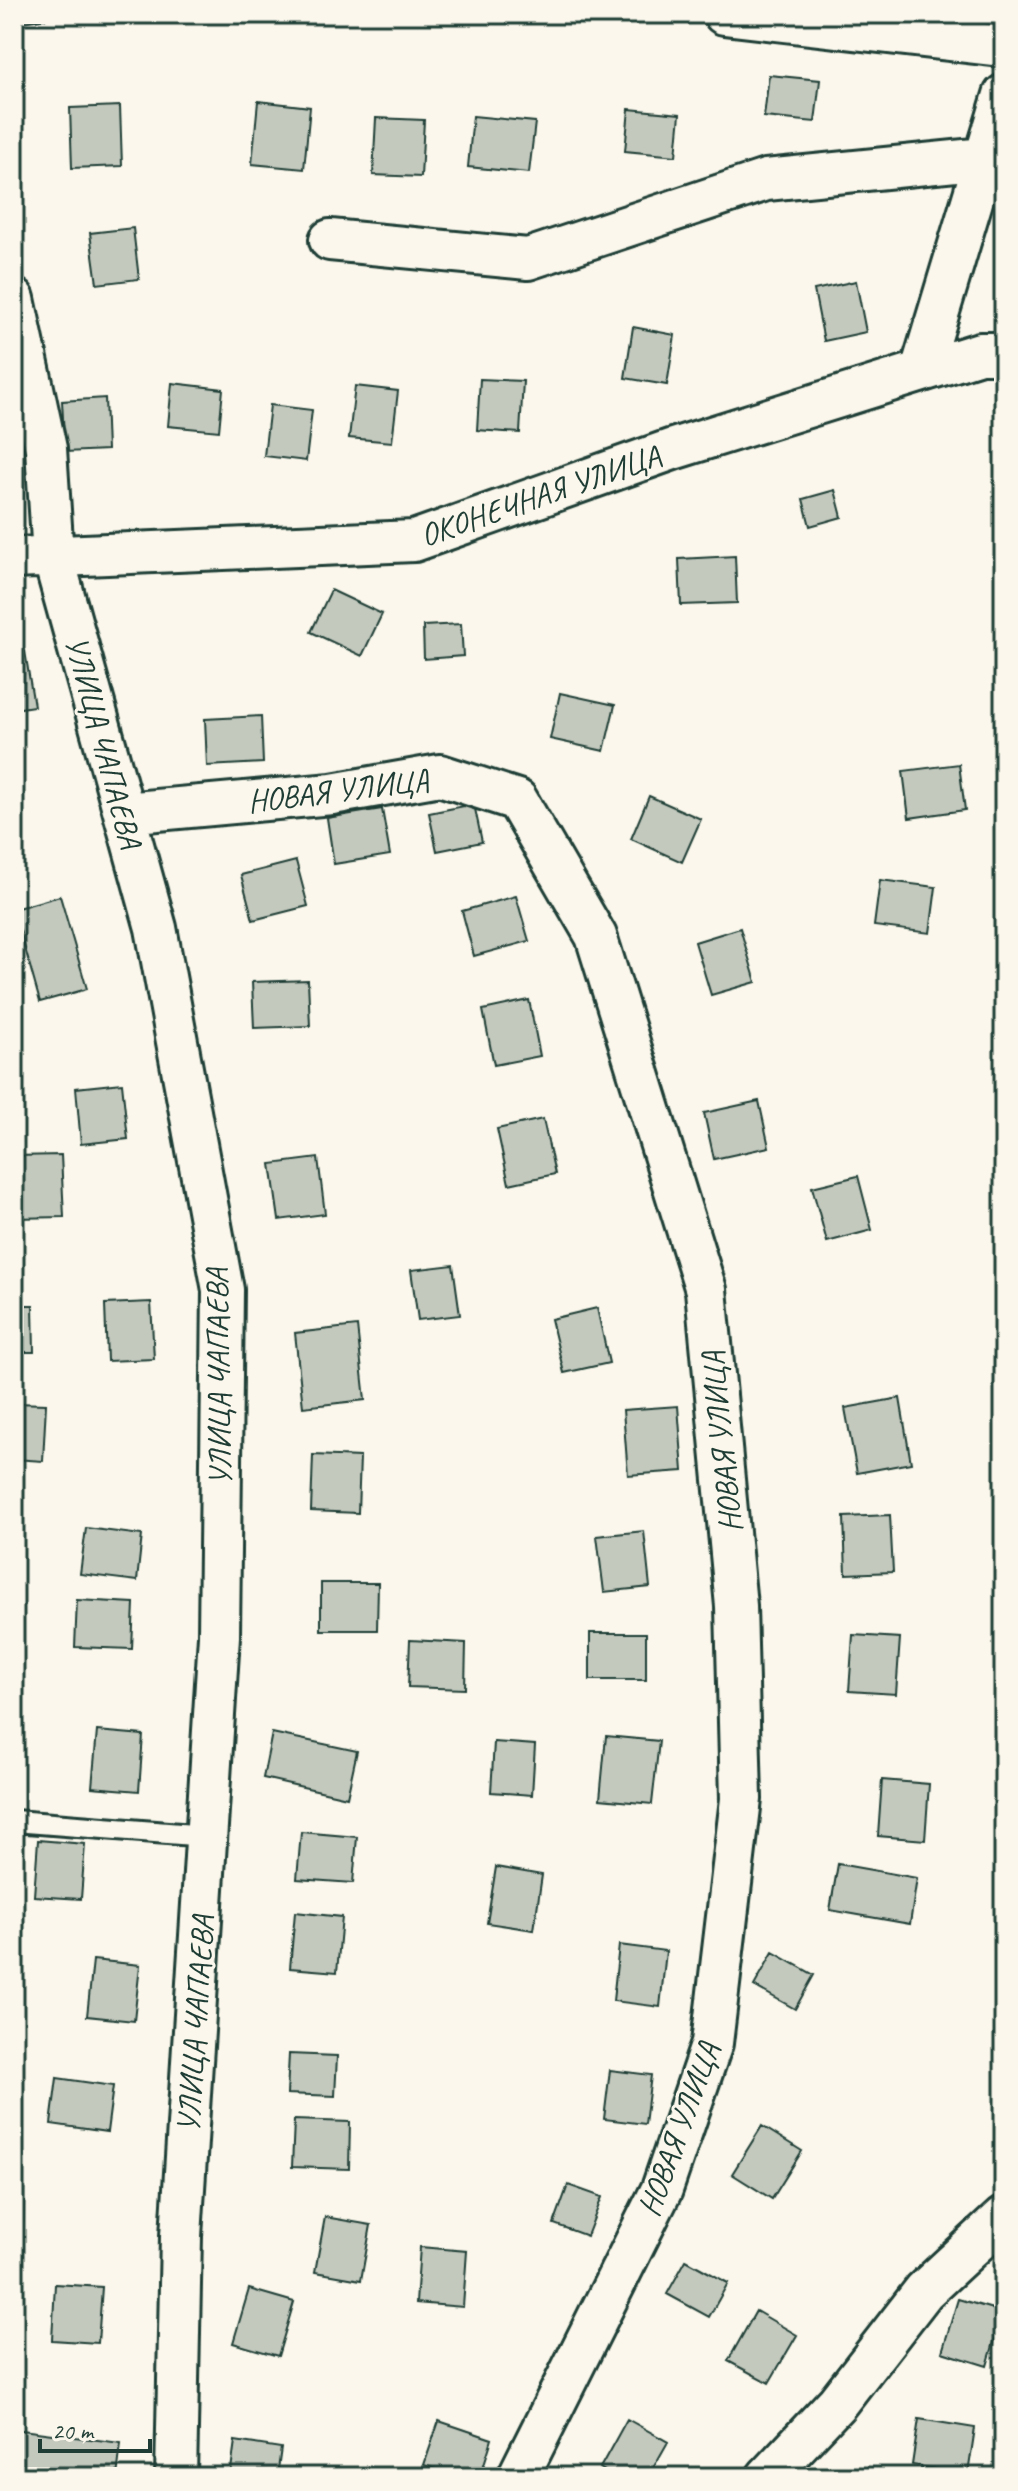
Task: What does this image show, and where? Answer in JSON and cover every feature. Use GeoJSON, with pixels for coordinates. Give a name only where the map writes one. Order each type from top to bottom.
{"type":"FeatureCollection","features":[{"type":"Feature","properties":{"kind":"street"},"geometry":{"type":"LineString","coordinates":[[724,14],[1001,43]]}},
{"type":"Feature","properties":{"kind":"street"},"geometry":{"type":"LineString","coordinates":[[921,371],[1004,95]]}},
{"type":"Feature","properties":{"kind":"street"},"geometry":{"type":"LineString","coordinates":[[330,240],[528,259],[766,180],[985,158]]}},
{"type":"Feature","properties":{"kind":"street","name":"УЛИЦА ЧАПАЕВА"},"geometry":{"type":"LineString","coordinates":[[14,299],[46,449],[53,556],[156,928],[223,1290],[219,1636],[181,2236],[176,2477]]}},
{"type":"Feature","properties":{"kind":"street","name":"ОКОНЕЧНАЯ УЛИЦА"},"geometry":{"type":"LineString","coordinates":[[14,558],[414,541],[673,449],[980,353],[1004,353]]}},
{"type":"Feature","properties":{"kind":"street","name":"НОВАЯ УЛИЦА"},"geometry":{"type":"LineString","coordinates":[[124,813],[332,794],[440,775],[517,800],[596,936],[706,1290],[736,1606],[741,1799],[712,2043],[662,2189],[518,2477]]}},
{"type":"Feature","properties":{"kind":"street"},"geometry":{"type":"LineString","coordinates":[[767,2477],[837,2403],[924,2291],[1004,2217]]}},
{"type":"Feature","properties":{"kind":"lane"},"geometry":{"type":"LineString","coordinates":[[14,1821],[206,1836]]}},
{"type":"Feature","properties":{"kind":"building"},"geometry":{"type":"Polygon","coordinates":[[[21,14],[73,14],[22,22],[21,14]]]}},
{"type":"Feature","properties":{"kind":"building"},"geometry":{"type":"Polygon","coordinates":[[[769,75],[820,80],[815,122],[764,117],[769,75]]]}},
{"type":"Feature","properties":{"kind":"building"},"geometry":{"type":"Polygon","coordinates":[[[258,101],[310,107],[304,169],[252,164],[258,101]]]}},
{"type":"Feature","properties":{"kind":"building"},"geometry":{"type":"Polygon","coordinates":[[[120,106],[122,166],[72,168],[70,108],[120,106]]]}},
{"type":"Feature","properties":{"kind":"building"},"geometry":{"type":"Polygon","coordinates":[[[629,109],[680,114],[676,156],[625,151],[629,109]]]}},
{"type":"Feature","properties":{"kind":"building"},"geometry":{"type":"Polygon","coordinates":[[[473,116],[535,122],[529,173],[468,167],[473,116]]]}},
{"type":"Feature","properties":{"kind":"building"},"geometry":{"type":"Polygon","coordinates":[[[376,118],[424,120],[421,177],[373,175],[376,118]]]}},
{"type":"Feature","properties":{"kind":"building"},"geometry":{"type":"Polygon","coordinates":[[[133,228],[139,279],[97,284],[90,233],[133,228]]]}},
{"type":"Feature","properties":{"kind":"building"},"geometry":{"type":"Polygon","coordinates":[[[856,281],[866,332],[824,341],[814,290],[856,281]]]}},
{"type":"Feature","properties":{"kind":"building"},"geometry":{"type":"Polygon","coordinates":[[[633,327],[675,335],[667,385],[625,378],[633,327]]]}},
{"type":"Feature","properties":{"kind":"building"},"geometry":{"type":"Polygon","coordinates":[[[480,379],[523,381],[520,433],[477,430],[480,379]]]}},
{"type":"Feature","properties":{"kind":"building"},"geometry":{"type":"Polygon","coordinates":[[[172,383],[223,389],[219,431],[168,426],[172,383]]]}},
{"type":"Feature","properties":{"kind":"building"},"geometry":{"type":"Polygon","coordinates":[[[355,386],[398,391],[392,442],[349,438],[355,386]]]}},
{"type":"Feature","properties":{"kind":"building"},"geometry":{"type":"Polygon","coordinates":[[[105,398],[107,450],[65,452],[62,401],[105,398]]]}},
{"type":"Feature","properties":{"kind":"building"},"geometry":{"type":"Polygon","coordinates":[[[270,405],[312,410],[306,461],[264,456],[270,405]]]}},
{"type":"Feature","properties":{"kind":"building"},"geometry":{"type":"Polygon","coordinates":[[[835,490],[842,517],[810,526],[803,499],[835,490]]]}},
{"type":"Feature","properties":{"kind":"building"},"geometry":{"type":"Polygon","coordinates":[[[735,556],[737,603],[681,605],[679,559],[735,556]]]}},
{"type":"Feature","properties":{"kind":"building"},"geometry":{"type":"Polygon","coordinates":[[[331,590],[382,614],[362,656],[311,632],[331,590]]]}},
{"type":"Feature","properties":{"kind":"building"},"geometry":{"type":"Polygon","coordinates":[[[461,624],[463,656],[424,659],[423,626],[461,624]]]}},
{"type":"Feature","properties":{"kind":"building"},"geometry":{"type":"Polygon","coordinates":[[[25,651],[34,706],[14,709],[14,652],[25,651]]]}},
{"type":"Feature","properties":{"kind":"building"},"geometry":{"type":"Polygon","coordinates":[[[560,693],[615,705],[604,751],[550,739],[560,693]]]}},
{"type":"Feature","properties":{"kind":"building"},"geometry":{"type":"Polygon","coordinates":[[[261,716],[263,763],[207,766],[205,719],[261,716]]]}},
{"type":"Feature","properties":{"kind":"building"},"geometry":{"type":"Polygon","coordinates":[[[959,764],[965,810],[909,818],[903,771],[959,764]]]}},
{"type":"Feature","properties":{"kind":"building"},"geometry":{"type":"Polygon","coordinates":[[[649,796],[701,819],[682,862],[631,839],[649,796]]]}},
{"type":"Feature","properties":{"kind":"building"},"geometry":{"type":"Polygon","coordinates":[[[474,804],[482,842],[437,851],[429,813],[474,804]]]}},
{"type":"Feature","properties":{"kind":"building"},"geometry":{"type":"Polygon","coordinates":[[[382,809],[390,855],[334,864],[327,818],[382,809]]]}},
{"type":"Feature","properties":{"kind":"building"},"geometry":{"type":"Polygon","coordinates":[[[296,861],[308,906],[253,920],[241,875],[296,861]]]}},
{"type":"Feature","properties":{"kind":"building"},"geometry":{"type":"Polygon","coordinates":[[[880,880],[936,887],[930,933],[874,926],[880,880]]]}},
{"type":"Feature","properties":{"kind":"building"},"geometry":{"type":"Polygon","coordinates":[[[60,896],[87,989],[40,1002],[14,909],[60,896]]]}},
{"type":"Feature","properties":{"kind":"building"},"geometry":{"type":"Polygon","coordinates":[[[516,896],[529,941],[474,956],[462,911],[516,896]]]}},
{"type":"Feature","properties":{"kind":"building"},"geometry":{"type":"Polygon","coordinates":[[[740,928],[756,982],[711,995],[695,942],[740,928]]]}},
{"type":"Feature","properties":{"kind":"building"},"geometry":{"type":"Polygon","coordinates":[[[308,980],[310,1026],[254,1028],[252,982],[308,980]]]}},
{"type":"Feature","properties":{"kind":"building"},"geometry":{"type":"Polygon","coordinates":[[[529,1000],[540,1056],[494,1065],[483,1010],[529,1000]]]}},
{"type":"Feature","properties":{"kind":"building"},"geometry":{"type":"Polygon","coordinates":[[[122,1083],[128,1139],[81,1144],[76,1088],[122,1083]]]}},
{"type":"Feature","properties":{"kind":"building"},"geometry":{"type":"Polygon","coordinates":[[[759,1101],[769,1147],[714,1159],[704,1113],[759,1101]]]}},
{"type":"Feature","properties":{"kind":"building"},"geometry":{"type":"Polygon","coordinates":[[[543,1119],[555,1174],[509,1184],[497,1129],[543,1119]]]}},
{"type":"Feature","properties":{"kind":"building"},"geometry":{"type":"Polygon","coordinates":[[[61,1155],[64,1217],[14,1218],[14,1156],[61,1155]]]}},
{"type":"Feature","properties":{"kind":"building"},"geometry":{"type":"Polygon","coordinates":[[[318,1158],[325,1214],[279,1220],[271,1164],[318,1158]]]}},
{"type":"Feature","properties":{"kind":"building"},"geometry":{"type":"Polygon","coordinates":[[[858,1176],[872,1230],[827,1242],[812,1187],[858,1176]]]}},
{"type":"Feature","properties":{"kind":"building"},"geometry":{"type":"Polygon","coordinates":[[[453,1265],[460,1315],[418,1320],[411,1270],[453,1265]]]}},
{"type":"Feature","properties":{"kind":"building"},"geometry":{"type":"Polygon","coordinates":[[[151,1302],[154,1359],[107,1361],[105,1304],[151,1302]]]}},
{"type":"Feature","properties":{"kind":"building"},"geometry":{"type":"Polygon","coordinates":[[[14,1305],[33,1305],[34,1352],[14,1352],[14,1305]]]}},
{"type":"Feature","properties":{"kind":"building"},"geometry":{"type":"Polygon","coordinates":[[[597,1308],[609,1363],[564,1373],[551,1319],[597,1308]]]}},
{"type":"Feature","properties":{"kind":"building"},"geometry":{"type":"Polygon","coordinates":[[[357,1326],[365,1400],[303,1407],[295,1333],[357,1326]]]}},
{"type":"Feature","properties":{"kind":"building"},"geometry":{"type":"Polygon","coordinates":[[[900,1398],[911,1463],[857,1473],[845,1408],[900,1398]]]}},
{"type":"Feature","properties":{"kind":"building"},"geometry":{"type":"Polygon","coordinates":[[[14,1403],[46,1404],[43,1461],[14,1459],[14,1403]]]}},
{"type":"Feature","properties":{"kind":"building"},"geometry":{"type":"Polygon","coordinates":[[[678,1406],[683,1471],[628,1475],[623,1410],[678,1406]]]}},
{"type":"Feature","properties":{"kind":"building"},"geometry":{"type":"Polygon","coordinates":[[[313,1455],[360,1457],[358,1513],[311,1511],[313,1455]]]}},
{"type":"Feature","properties":{"kind":"building"},"geometry":{"type":"Polygon","coordinates":[[[890,1515],[893,1572],[846,1574],[844,1517],[890,1515]]]}},
{"type":"Feature","properties":{"kind":"building"},"geometry":{"type":"Polygon","coordinates":[[[86,1528],[142,1535],[137,1581],[80,1574],[86,1528]]]}},
{"type":"Feature","properties":{"kind":"building"},"geometry":{"type":"Polygon","coordinates":[[[644,1531],[650,1587],[604,1592],[597,1536],[644,1531]]]}},
{"type":"Feature","properties":{"kind":"building"},"geometry":{"type":"Polygon","coordinates":[[[321,1583],[378,1583],[377,1630],[321,1630],[321,1583]]]}},
{"type":"Feature","properties":{"kind":"building"},"geometry":{"type":"Polygon","coordinates":[[[77,1600],[134,1603],[132,1649],[75,1647],[77,1600]]]}},
{"type":"Feature","properties":{"kind":"building"},"geometry":{"type":"Polygon","coordinates":[[[590,1633],[646,1633],[646,1680],[590,1680],[590,1633]]]}},
{"type":"Feature","properties":{"kind":"building"},"geometry":{"type":"Polygon","coordinates":[[[853,1635],[900,1638],[896,1694],[849,1691],[853,1635]]]}},
{"type":"Feature","properties":{"kind":"building"},"geometry":{"type":"Polygon","coordinates":[[[410,1640],[466,1643],[465,1689],[408,1687],[410,1640]]]}},
{"type":"Feature","properties":{"kind":"building"},"geometry":{"type":"Polygon","coordinates":[[[97,1731],[143,1735],[139,1791],[92,1787],[97,1731]]]}},
{"type":"Feature","properties":{"kind":"building"},"geometry":{"type":"Polygon","coordinates":[[[272,1733],[357,1751],[347,1797],[263,1778],[272,1733]]]}},
{"type":"Feature","properties":{"kind":"building"},"geometry":{"type":"Polygon","coordinates":[[[606,1736],[659,1741],[652,1804],[600,1799],[606,1736]]]}},
{"type":"Feature","properties":{"kind":"building"},"geometry":{"type":"Polygon","coordinates":[[[494,1742],[535,1745],[532,1795],[491,1792],[494,1742]]]}},
{"type":"Feature","properties":{"kind":"building"},"geometry":{"type":"Polygon","coordinates":[[[882,1780],[929,1784],[925,1840],[878,1836],[882,1780]]]}},
{"type":"Feature","properties":{"kind":"building"},"geometry":{"type":"Polygon","coordinates":[[[301,1832],[357,1837],[353,1883],[297,1879],[301,1832]]]}},
{"type":"Feature","properties":{"kind":"building"},"geometry":{"type":"Polygon","coordinates":[[[38,1840],[85,1844],[81,1899],[34,1896],[38,1840]]]}},
{"type":"Feature","properties":{"kind":"building"},"geometry":{"type":"Polygon","coordinates":[[[838,1864],[917,1878],[910,1924],[830,1910],[838,1864]]]}},
{"type":"Feature","properties":{"kind":"building"},"geometry":{"type":"Polygon","coordinates":[[[496,1867],[542,1875],[534,1930],[487,1923],[496,1867]]]}},
{"type":"Feature","properties":{"kind":"building"},"geometry":{"type":"Polygon","coordinates":[[[295,1912],[342,1917],[337,1972],[290,1968],[295,1912]]]}},
{"type":"Feature","properties":{"kind":"building"},"geometry":{"type":"Polygon","coordinates":[[[619,1945],[666,1951],[660,2007],[613,2001],[619,1945]]]}},
{"type":"Feature","properties":{"kind":"building"},"geometry":{"type":"Polygon","coordinates":[[[773,1952],[814,1975],[795,2009],[754,1986],[773,1952]]]}},
{"type":"Feature","properties":{"kind":"building"},"geometry":{"type":"Polygon","coordinates":[[[93,1960],[140,1965],[134,2021],[87,2016],[93,1960]]]}},
{"type":"Feature","properties":{"kind":"building"},"geometry":{"type":"Polygon","coordinates":[[[289,2054],[337,2056],[335,2096],[287,2094],[289,2054]]]}},
{"type":"Feature","properties":{"kind":"building"},"geometry":{"type":"Polygon","coordinates":[[[610,2070],[651,2075],[645,2124],[604,2119],[610,2070]]]}},
{"type":"Feature","properties":{"kind":"building"},"geometry":{"type":"Polygon","coordinates":[[[57,2078],[113,2086],[107,2132],[51,2124],[57,2078]]]}},
{"type":"Feature","properties":{"kind":"building"},"geometry":{"type":"Polygon","coordinates":[[[294,2120],[350,2122],[349,2169],[292,2167],[294,2120]]]}},
{"type":"Feature","properties":{"kind":"building"},"geometry":{"type":"Polygon","coordinates":[[[762,2126],[802,2151],[772,2199],[732,2174],[762,2126]]]}},
{"type":"Feature","properties":{"kind":"building"},"geometry":{"type":"Polygon","coordinates":[[[14,2175],[24,2175],[23,2222],[14,2222],[14,2175]]]}},
{"type":"Feature","properties":{"kind":"building"},"geometry":{"type":"Polygon","coordinates":[[[568,2185],[602,2197],[587,2236],[554,2224],[568,2185]]]}},
{"type":"Feature","properties":{"kind":"building"},"geometry":{"type":"Polygon","coordinates":[[[325,2217],[371,2225],[361,2280],[315,2272],[325,2217]]]}},
{"type":"Feature","properties":{"kind":"building"},"geometry":{"type":"Polygon","coordinates":[[[420,2247],[467,2251],[463,2307],[416,2303],[420,2247]]]}},
{"type":"Feature","properties":{"kind":"building"},"geometry":{"type":"Polygon","coordinates":[[[686,2260],[728,2283],[709,2317],[667,2294],[686,2260]]]}},
{"type":"Feature","properties":{"kind":"building"},"geometry":{"type":"Polygon","coordinates":[[[55,2284],[102,2287],[98,2343],[52,2340],[55,2284]]]}},
{"type":"Feature","properties":{"kind":"building"},"geometry":{"type":"Polygon","coordinates":[[[249,2289],[294,2302],[278,2356],[233,2343],[249,2289]]]}},
{"type":"Feature","properties":{"kind":"building"},"geometry":{"type":"Polygon","coordinates":[[[958,2299],[1003,2312],[987,2366],[942,2352],[958,2299]]]}},
{"type":"Feature","properties":{"kind":"building"},"geometry":{"type":"Polygon","coordinates":[[[756,2311],[797,2335],[769,2383],[728,2361],[756,2311]]]}},
{"type":"Feature","properties":{"kind":"building"},"geometry":{"type":"Polygon","coordinates":[[[627,2419],[668,2442],[648,2477],[615,2477],[600,2468],[627,2419]]]}},
{"type":"Feature","properties":{"kind":"building"},"geometry":{"type":"Polygon","coordinates":[[[919,2419],[975,2428],[968,2474],[912,2465],[919,2419]]]}},
{"type":"Feature","properties":{"kind":"building"},"geometry":{"type":"Polygon","coordinates":[[[439,2421],[492,2439],[480,2477],[459,2477],[424,2465],[439,2421]]]}},
{"type":"Feature","properties":{"kind":"building"},"geometry":{"type":"Polygon","coordinates":[[[14,2429],[121,2443],[117,2477],[14,2476],[14,2429]]]}},
{"type":"Feature","properties":{"kind":"building"},"geometry":{"type":"Polygon","coordinates":[[[235,2441],[281,2448],[277,2477],[230,2477],[235,2441]]]}}]}
